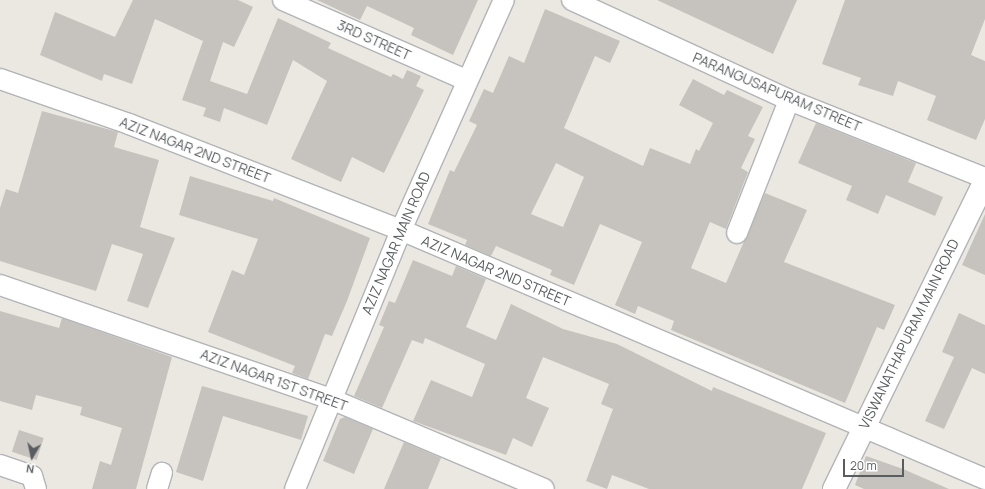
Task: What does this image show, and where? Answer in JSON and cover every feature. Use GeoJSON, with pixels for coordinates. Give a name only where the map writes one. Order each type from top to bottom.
{"type":"FeatureCollection","features":[{"type":"Feature","properties":{"kind":"main road","name":"VISWANATHAPURAM MAIN ROAD"},"geometry":{"type":"LineString","coordinates":[[834,489],[985,179]]}},
{"type":"Feature","properties":{"kind":"street","name":"3RD STREET"},"geometry":{"type":"LineString","coordinates":[[283,0],[466,80]]}},
{"type":"Feature","properties":{"kind":"street","name":"AZIZ NAGAR MAIN ROAD"},"geometry":{"type":"LineString","coordinates":[[295,489],[401,230],[466,80],[504,0]]}},
{"type":"Feature","properties":{"kind":"street","name":"PARANGUSAPURAM STREET"},"geometry":{"type":"LineString","coordinates":[[572,0],[789,100],[985,179]]}},
{"type":"Feature","properties":{"kind":"street","name":"AZIZ NAGAR 2ND STREET"},"geometry":{"type":"LineString","coordinates":[[0,79],[130,124],[401,230],[985,479]]}},
{"type":"Feature","properties":{"kind":"street"},"geometry":{"type":"LineString","coordinates":[[737,233],[789,100]]}},
{"type":"Feature","properties":{"kind":"street","name":"AZIZ NAGAR 1ST STREET"},"geometry":{"type":"LineString","coordinates":[[0,285],[331,399],[544,489]]}},
{"type":"Feature","properties":{"kind":"street"},"geometry":{"type":"LineString","coordinates":[[0,465],[32,476],[36,489]]}},
{"type":"Feature","properties":{"kind":"building"},"geometry":{"type":"Polygon","coordinates":[[[133,0],[238,0],[253,7],[234,47],[223,42],[210,81],[247,94],[278,18],[331,43],[328,48],[391,77],[393,74],[403,79],[407,70],[421,76],[416,86],[424,90],[384,173],[352,157],[341,182],[291,159],[327,81],[293,60],[267,125],[224,108],[220,122],[203,116],[206,108],[182,100],[203,41],[155,19],[132,84],[104,74],[102,81],[40,55],[55,12],[115,37],[133,0]]]}},
{"type":"Feature","properties":{"kind":"building"},"geometry":{"type":"Polygon","coordinates":[[[317,0],[478,0],[453,55],[411,35],[414,28],[367,6],[360,20],[317,0]]]}},
{"type":"Feature","properties":{"kind":"building"},"geometry":{"type":"Polygon","coordinates":[[[657,0],[797,0],[773,54],[657,0]]]}},
{"type":"Feature","properties":{"kind":"building"},"geometry":{"type":"Polygon","coordinates":[[[845,0],[985,0],[985,19],[971,55],[985,61],[985,119],[976,140],[927,120],[936,96],[898,81],[893,96],[858,85],[861,78],[822,64],[845,0]]]}},
{"type":"Feature","properties":{"kind":"building"},"geometry":{"type":"Polygon","coordinates":[[[545,9],[620,41],[610,63],[595,56],[564,128],[643,166],[650,148],[690,164],[696,149],[699,151],[713,123],[679,105],[693,79],[724,95],[727,90],[763,107],[748,136],[755,139],[741,168],[748,172],[726,229],[710,222],[691,268],[726,283],[765,193],[807,210],[784,262],[895,305],[884,330],[877,327],[845,403],[671,330],[674,321],[638,306],[635,314],[615,305],[642,242],[600,224],[574,285],[550,275],[552,270],[496,246],[491,256],[465,245],[467,240],[428,224],[450,170],[454,172],[477,125],[469,121],[484,89],[493,93],[509,56],[524,63],[545,9]],[[556,163],[531,214],[563,227],[584,177],[556,163]]]}},
{"type":"Feature","properties":{"kind":"building"},"geometry":{"type":"Polygon","coordinates":[[[42,111],[118,132],[114,147],[159,160],[140,227],[175,238],[148,308],[127,301],[143,254],[112,244],[96,291],[0,261],[0,208],[6,189],[18,193],[42,111]]]}},
{"type":"Feature","properties":{"kind":"building"},"geometry":{"type":"Polygon","coordinates":[[[816,123],[916,163],[908,182],[943,197],[935,216],[886,195],[878,214],[846,200],[852,186],[798,163],[816,123]]]}},
{"type":"Feature","properties":{"kind":"building"},"geometry":{"type":"Polygon","coordinates":[[[190,176],[273,201],[274,198],[370,238],[347,301],[332,336],[325,334],[308,379],[292,373],[295,366],[208,332],[232,270],[244,275],[258,239],[179,215],[190,176]]]}},
{"type":"Feature","properties":{"kind":"building"},"geometry":{"type":"Polygon","coordinates":[[[985,214],[985,275],[962,265],[985,214]]]}},
{"type":"Feature","properties":{"kind":"building"},"geometry":{"type":"Polygon","coordinates":[[[413,260],[452,276],[456,266],[486,279],[466,327],[496,340],[511,304],[563,329],[617,344],[712,391],[713,387],[826,433],[802,489],[649,489],[612,475],[607,489],[586,481],[613,409],[601,404],[609,384],[543,357],[526,398],[549,408],[532,447],[513,438],[506,455],[413,421],[431,380],[472,397],[485,364],[425,338],[423,344],[412,340],[382,408],[354,396],[384,327],[379,325],[389,301],[395,303],[413,260]]]}},
{"type":"Feature","properties":{"kind":"building"},"geometry":{"type":"Polygon","coordinates":[[[0,311],[59,328],[62,318],[172,357],[136,489],[92,489],[100,461],[111,465],[122,428],[80,415],[82,407],[36,395],[32,410],[0,401],[0,311]]]}},
{"type":"Feature","properties":{"kind":"building"},"geometry":{"type":"Polygon","coordinates":[[[959,313],[985,325],[985,374],[972,368],[944,429],[925,421],[954,357],[942,352],[959,313]]]}},
{"type":"Feature","properties":{"kind":"building"},"geometry":{"type":"Polygon","coordinates":[[[202,386],[308,416],[301,440],[223,416],[203,481],[176,472],[202,386]]]}},
{"type":"Feature","properties":{"kind":"building"},"geometry":{"type":"Polygon","coordinates":[[[345,417],[373,429],[354,474],[323,461],[340,419],[345,417]]]}},
{"type":"Feature","properties":{"kind":"building"},"geometry":{"type":"Polygon","coordinates":[[[19,430],[44,438],[37,460],[12,452],[19,430]]]}},
{"type":"Feature","properties":{"kind":"building"},"geometry":{"type":"Polygon","coordinates":[[[404,442],[441,458],[428,489],[384,489],[404,442]]]}},
{"type":"Feature","properties":{"kind":"building"},"geometry":{"type":"Polygon","coordinates":[[[866,456],[903,469],[949,489],[864,489],[855,485],[866,456]]]}}]}
